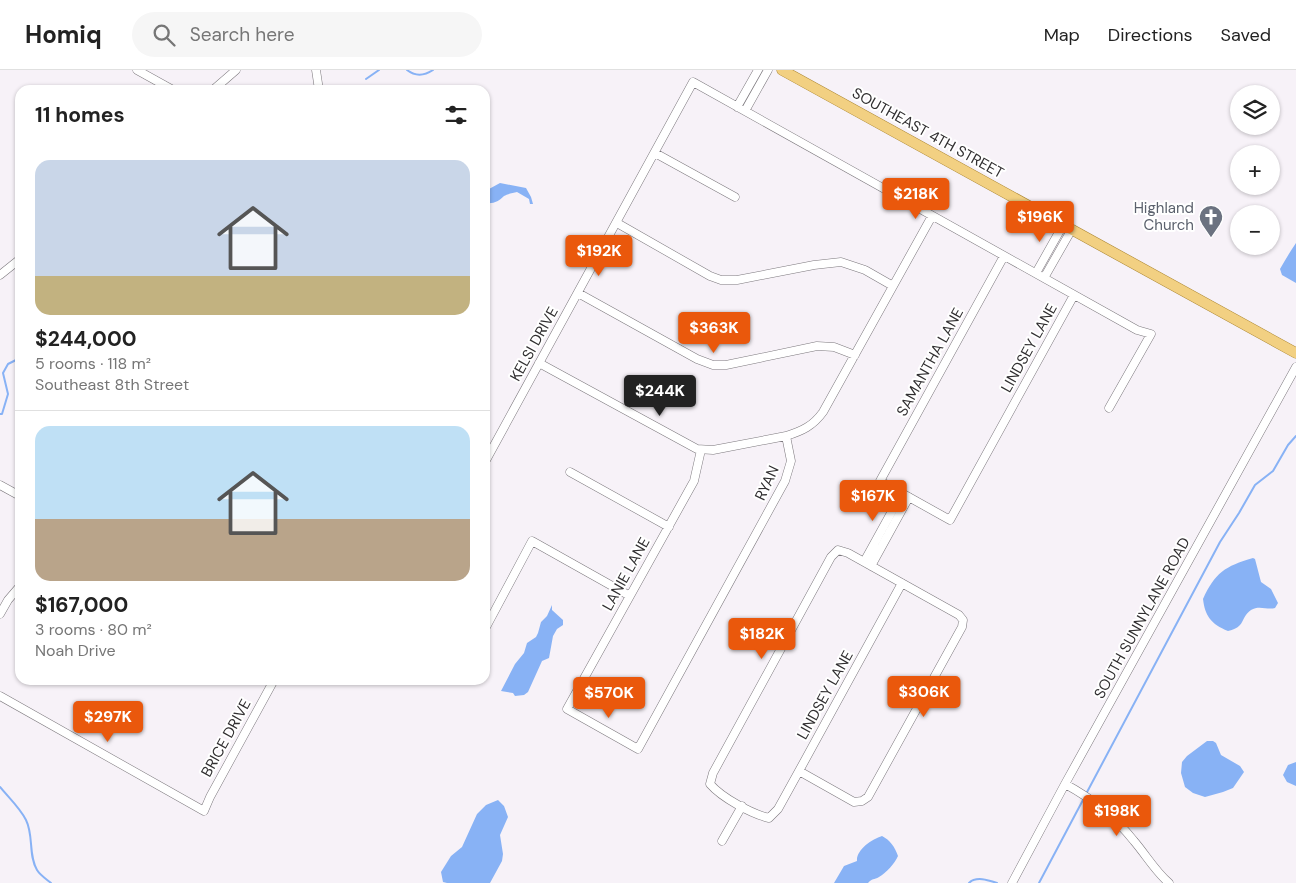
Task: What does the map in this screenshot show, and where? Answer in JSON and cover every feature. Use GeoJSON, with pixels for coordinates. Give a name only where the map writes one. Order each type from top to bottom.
{"type":"FeatureCollection","features":[{"type":"Feature","properties":{"kind":"main road","name":"SOUTHEAST 4TH STREET"},"geometry":{"type":"LineString","coordinates":[[782,70],[1296,353]]}},
{"type":"Feature","properties":{"kind":"street"},"geometry":{"type":"LineString","coordinates":[[137,70],[164,85]]}},
{"type":"Feature","properties":{"kind":"street"},"geometry":{"type":"LineString","coordinates":[[219,85],[236,70]]}},
{"type":"Feature","properties":{"kind":"street"},"geometry":{"type":"LineString","coordinates":[[316,70],[318,85]]}},
{"type":"Feature","properties":{"kind":"street"},"geometry":{"type":"LineString","coordinates":[[758,70],[737,107],[1137,330],[1151,334],[1141,348],[1109,408]]}},
{"type":"Feature","properties":{"kind":"street"},"geometry":{"type":"LineString","coordinates":[[745,111],[768,70]]}},
{"type":"Feature","properties":{"kind":"street","name":"KELSI DRIVE"},"geometry":{"type":"LineString","coordinates":[[490,453],[617,224],[693,82],[737,107]]}},
{"type":"Feature","properties":{"kind":"street"},"geometry":{"type":"LineString","coordinates":[[655,153],[735,197]]}},
{"type":"Feature","properties":{"kind":"street"},"geometry":{"type":"LineString","coordinates":[[539,363],[687,445],[701,450],[713,450],[786,436],[809,427],[819,418],[932,216]]}},
{"type":"Feature","properties":{"kind":"street"},"geometry":{"type":"LineString","coordinates":[[617,224],[710,276],[721,280],[737,280],[814,265],[841,262],[865,270],[893,286]]}},
{"type":"Feature","properties":{"kind":"street"},"geometry":{"type":"LineString","coordinates":[[1036,274],[1067,227]]}},
{"type":"Feature","properties":{"kind":"street"},"geometry":{"type":"LineString","coordinates":[[1044,278],[1067,227]]}},
{"type":"Feature","properties":{"kind":"street","name":"SAMANTHA LANE"},"geometry":{"type":"LineString","coordinates":[[906,495],[880,481],[1004,256]]}},
{"type":"Feature","properties":{"kind":"street"},"geometry":{"type":"LineString","coordinates":[[0,275],[15,263]]}},
{"type":"Feature","properties":{"kind":"street"},"geometry":{"type":"LineString","coordinates":[[578,293],[677,348],[712,365],[726,365],[816,346],[834,347],[855,355]]}},
{"type":"Feature","properties":{"kind":"street","name":"LINDSEY LANE"},"geometry":{"type":"LineString","coordinates":[[906,495],[950,520],[1074,295]]}},
{"type":"Feature","properties":{"kind":"street","name":"SOUTH SUNNYLANE ROAD"},"geometry":{"type":"LineString","coordinates":[[1012,883],[1296,367]]}},
{"type":"Feature","properties":{"kind":"street","name":"RYAN"},"geometry":{"type":"LineString","coordinates":[[567,709],[638,750],[785,481],[791,461],[786,436]]}},
{"type":"Feature","properties":{"kind":"street","name":"LANIE LANE"},"geometry":{"type":"LineString","coordinates":[[567,709],[694,481],[701,450]]}},
{"type":"Feature","properties":{"kind":"street"},"geometry":{"type":"LineString","coordinates":[[570,472],[669,527]]}},
{"type":"Feature","properties":{"kind":"street"},"geometry":{"type":"LineString","coordinates":[[0,485],[15,493]]}},
{"type":"Feature","properties":{"kind":"street"},"geometry":{"type":"LineString","coordinates":[[868,564],[906,495]]}},
{"type":"Feature","properties":{"kind":"street"},"geometry":{"type":"LineString","coordinates":[[490,620],[532,541],[630,596]]}},
{"type":"Feature","properties":{"kind":"street"},"geometry":{"type":"LineString","coordinates":[[722,841],[742,806],[716,791],[710,784],[713,774],[832,557],[838,550],[848,553],[959,615],[963,620],[962,627],[868,797],[862,801],[854,802],[799,772]]}},
{"type":"Feature","properties":{"kind":"street","name":"LINDSEY LANE"},"geometry":{"type":"LineString","coordinates":[[742,806],[760,816],[769,818],[778,809],[902,583]]}},
{"type":"Feature","properties":{"kind":"street"},"geometry":{"type":"LineString","coordinates":[[0,614],[15,592]]}},
{"type":"Feature","properties":{"kind":"street","name":"BRICE DRIVE"},"geometry":{"type":"LineString","coordinates":[[0,696],[204,811],[271,685]]}},
{"type":"Feature","properties":{"kind":"street"},"geometry":{"type":"LineString","coordinates":[[1065,784],[1088,797],[1115,819],[1149,862],[1169,883]]}},
{"type":"Feature","properties":{"kind":"water"},"geometry":{"type":"Polygon","coordinates":[[[500,183],[526,188],[533,204],[530,204],[529,199],[517,192],[505,195],[498,201],[490,203],[490,188],[500,183]]]}},
{"type":"Feature","properties":{"kind":"water"},"geometry":{"type":"Polygon","coordinates":[[[1296,243],[1296,283],[1282,275],[1280,269],[1296,243]]]}},
{"type":"Feature","properties":{"kind":"water"},"geometry":{"type":"Polygon","coordinates":[[[1255,559],[1261,582],[1271,589],[1278,603],[1275,608],[1251,610],[1238,627],[1228,631],[1210,619],[1205,610],[1203,599],[1207,590],[1222,572],[1235,564],[1255,559]]]}},
{"type":"Feature","properties":{"kind":"water"},"geometry":{"type":"Polygon","coordinates":[[[552,605],[552,610],[563,620],[563,625],[557,629],[553,636],[549,658],[542,661],[528,692],[524,695],[515,696],[513,693],[501,691],[515,664],[524,653],[527,643],[536,637],[541,622],[547,616],[552,605]]]}},
{"type":"Feature","properties":{"kind":"water"},"geometry":{"type":"Polygon","coordinates":[[[1207,741],[1216,743],[1221,755],[1240,766],[1244,772],[1233,788],[1205,797],[1193,793],[1185,787],[1181,773],[1182,762],[1207,741]]]}},
{"type":"Feature","properties":{"kind":"water"},"geometry":{"type":"Polygon","coordinates":[[[1296,762],[1296,786],[1287,782],[1283,775],[1288,765],[1296,762]]]}},
{"type":"Feature","properties":{"kind":"water"},"geometry":{"type":"Polygon","coordinates":[[[498,800],[504,806],[508,817],[500,835],[503,854],[502,861],[490,883],[443,882],[441,872],[451,856],[462,847],[477,814],[486,805],[498,800]]]}},
{"type":"Feature","properties":{"kind":"water"},"geometry":{"type":"Polygon","coordinates":[[[882,836],[892,844],[898,856],[887,870],[868,883],[834,883],[844,866],[857,861],[859,853],[865,846],[882,836]]]}},
{"type":"Feature","properties":{"kind":"waterway"},"geometry":{"type":"LineString","coordinates":[[366,79],[379,70]]}},
{"type":"Feature","properties":{"kind":"waterway"},"geometry":{"type":"LineString","coordinates":[[407,70],[420,75],[433,70]]}},
{"type":"Feature","properties":{"kind":"waterway"},"geometry":{"type":"LineString","coordinates":[[0,414],[2,414],[8,394],[3,373],[8,364],[15,360]]}},
{"type":"Feature","properties":{"kind":"waterway"},"geometry":{"type":"LineString","coordinates":[[1086,794],[1220,542],[1255,485],[1273,471],[1288,445],[1296,436]]}},
{"type":"Feature","properties":{"kind":"waterway"},"geometry":{"type":"LineString","coordinates":[[0,787],[24,816],[30,832],[34,864],[40,874],[51,883]]}},
{"type":"Feature","properties":{"kind":"waterway"},"geometry":{"type":"LineString","coordinates":[[1039,883],[1084,798]]}},
{"type":"Feature","properties":{"kind":"waterway"},"geometry":{"type":"LineString","coordinates":[[969,883],[979,879],[997,883]]}},
{"type":"Feature","properties":{"kind":"place","name":"Highland Church"},"geometry":{"type":"Point","coordinates":[1211,238]}}]}
